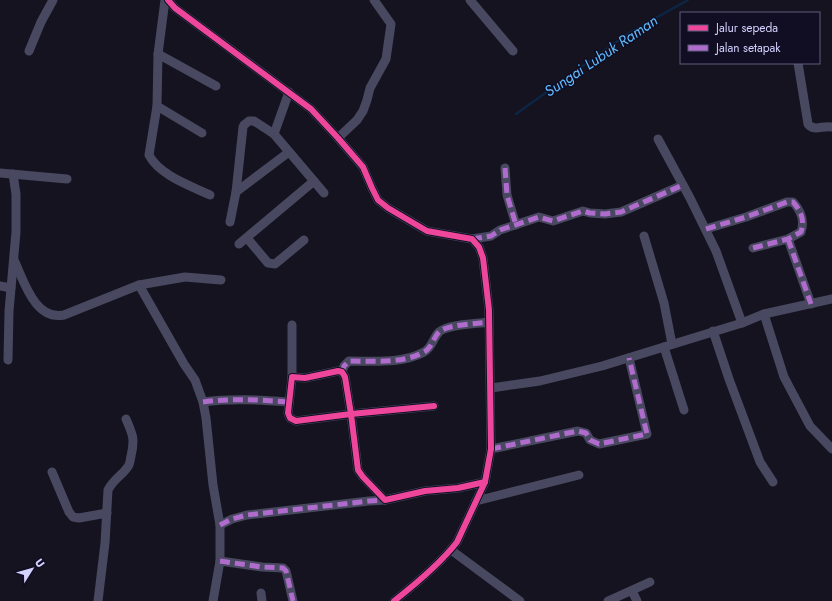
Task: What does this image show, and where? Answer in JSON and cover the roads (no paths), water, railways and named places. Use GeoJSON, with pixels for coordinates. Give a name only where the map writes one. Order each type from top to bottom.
{"type":"FeatureCollection","features":[{"type":"Feature","properties":{"kind":"street"},"geometry":{"type":"LineString","coordinates":[[29,51],[41,22],[53,0]]}},
{"type":"Feature","properties":{"kind":"street"},"geometry":{"type":"LineString","coordinates":[[165,0],[158,54],[157,106],[149,155],[152,161],[164,171],[210,196]]}},
{"type":"Feature","properties":{"kind":"street"},"geometry":{"type":"LineString","coordinates":[[168,0],[175,8],[311,109],[363,167],[378,200],[388,208],[428,231],[472,239],[491,236],[500,230],[539,217],[553,221],[583,211],[605,214],[621,212],[683,185]]}},
{"type":"Feature","properties":{"kind":"street"},"geometry":{"type":"LineString","coordinates":[[338,138],[357,120],[363,111],[370,88],[386,59],[391,24],[374,0]]}},
{"type":"Feature","properties":{"kind":"street"},"geometry":{"type":"LineString","coordinates":[[470,0],[513,51]]}},
{"type":"Feature","properties":{"kind":"street"},"geometry":{"type":"LineString","coordinates":[[158,54],[216,86]]}},
{"type":"Feature","properties":{"kind":"street"},"geometry":{"type":"LineString","coordinates":[[798,64],[808,124],[814,129],[827,126],[832,127]]}},
{"type":"Feature","properties":{"kind":"street"},"geometry":{"type":"LineString","coordinates":[[274,134],[289,92]]}},
{"type":"Feature","properties":{"kind":"street"},"geometry":{"type":"LineString","coordinates":[[157,106],[202,132]]}},
{"type":"Feature","properties":{"kind":"street"},"geometry":{"type":"LineString","coordinates":[[230,222],[236,192],[244,125],[249,121],[254,121],[274,134],[324,193]]}},
{"type":"Feature","properties":{"kind":"street"},"geometry":{"type":"LineString","coordinates":[[658,139],[706,229],[716,251],[742,323]]}},
{"type":"Feature","properties":{"kind":"street"},"geometry":{"type":"LineString","coordinates":[[236,192],[288,152]]}},
{"type":"Feature","properties":{"kind":"street"},"geometry":{"type":"LineString","coordinates":[[505,168],[507,195],[516,225]]}},
{"type":"Feature","properties":{"kind":"street"},"geometry":{"type":"LineString","coordinates":[[0,173],[67,179]]}},
{"type":"Feature","properties":{"kind":"street"},"geometry":{"type":"LineString","coordinates":[[8,360],[9,311],[16,232],[16,194],[13,174]]}},
{"type":"Feature","properties":{"kind":"street"},"geometry":{"type":"LineString","coordinates":[[239,244],[314,181]]}},
{"type":"Feature","properties":{"kind":"street"},"geometry":{"type":"LineString","coordinates":[[706,229],[746,218],[787,202],[793,202],[800,211],[803,224],[801,232],[788,239],[753,248]]}},
{"type":"Feature","properties":{"kind":"street"},"geometry":{"type":"LineString","coordinates":[[644,236],[664,303],[668,346],[684,410]]}},
{"type":"Feature","properties":{"kind":"street"},"geometry":{"type":"LineString","coordinates":[[247,238],[268,263],[272,264],[275,264],[304,240]]}},
{"type":"Feature","properties":{"kind":"street"},"geometry":{"type":"LineString","coordinates":[[394,601],[412,587],[451,550],[457,542],[486,482],[492,449],[489,322],[483,258],[479,247],[472,239]]}},
{"type":"Feature","properties":{"kind":"street"},"geometry":{"type":"LineString","coordinates":[[788,239],[811,304]]}},
{"type":"Feature","properties":{"kind":"street"},"geometry":{"type":"LineString","coordinates":[[14,260],[33,300],[40,309],[49,315],[56,317],[139,285],[185,277],[221,280]]}},
{"type":"Feature","properties":{"kind":"street"},"geometry":{"type":"LineString","coordinates":[[139,285],[195,380],[203,402],[220,525],[220,562],[213,601]]}},
{"type":"Feature","properties":{"kind":"street"},"geometry":{"type":"LineString","coordinates":[[0,286],[12,288]]}},
{"type":"Feature","properties":{"kind":"street"},"geometry":{"type":"LineString","coordinates":[[491,388],[540,381],[602,366],[742,323],[764,314],[832,299]]}},
{"type":"Feature","properties":{"kind":"street"},"geometry":{"type":"LineString","coordinates":[[764,314],[784,377],[810,426],[832,449]]}},
{"type":"Feature","properties":{"kind":"street"},"geometry":{"type":"LineString","coordinates":[[385,500],[358,470],[345,377],[342,372],[344,366],[349,361],[399,360],[425,352],[430,347],[438,333],[448,327],[489,322]]}},
{"type":"Feature","properties":{"kind":"street"},"geometry":{"type":"LineString","coordinates":[[292,326],[292,377],[288,413],[290,418],[296,421],[434,406]]}},
{"type":"Feature","properties":{"kind":"street"},"geometry":{"type":"LineString","coordinates":[[713,331],[760,462],[773,482]]}},
{"type":"Feature","properties":{"kind":"street"},"geometry":{"type":"LineString","coordinates":[[492,449],[578,431],[586,433],[590,440],[599,444],[647,434],[629,358]]}},
{"type":"Feature","properties":{"kind":"street"},"geometry":{"type":"LineString","coordinates":[[292,377],[305,378],[338,371],[342,372]]}},
{"type":"Feature","properties":{"kind":"street"},"geometry":{"type":"LineString","coordinates":[[203,402],[227,399],[290,402]]}},
{"type":"Feature","properties":{"kind":"street"},"geometry":{"type":"LineString","coordinates":[[98,601],[105,543],[108,490],[111,484],[127,469],[130,464],[134,444],[132,432],[126,419]]}},
{"type":"Feature","properties":{"kind":"street"},"geometry":{"type":"LineString","coordinates":[[52,472],[73,517],[79,518],[107,513]]}},
{"type":"Feature","properties":{"kind":"street"},"geometry":{"type":"LineString","coordinates":[[476,501],[579,475]]}},
{"type":"Feature","properties":{"kind":"street"},"geometry":{"type":"LineString","coordinates":[[220,525],[247,514],[370,500],[385,500],[425,491],[458,488],[486,482]]}},
{"type":"Feature","properties":{"kind":"street"},"geometry":{"type":"LineString","coordinates":[[451,550],[520,601]]}},
{"type":"Feature","properties":{"kind":"street"},"geometry":{"type":"LineString","coordinates":[[220,562],[283,568],[287,574],[293,601]]}},
{"type":"Feature","properties":{"kind":"street"},"geometry":{"type":"LineString","coordinates":[[608,601],[650,582]]}},
{"type":"Feature","properties":{"kind":"street"},"geometry":{"type":"LineString","coordinates":[[632,591],[637,601]]}},
{"type":"Feature","properties":{"kind":"waterway","name":"Sungai Lubuk Raman"},"geometry":{"type":"LineString","coordinates":[[516,114],[629,33],[688,0]]}}]}
